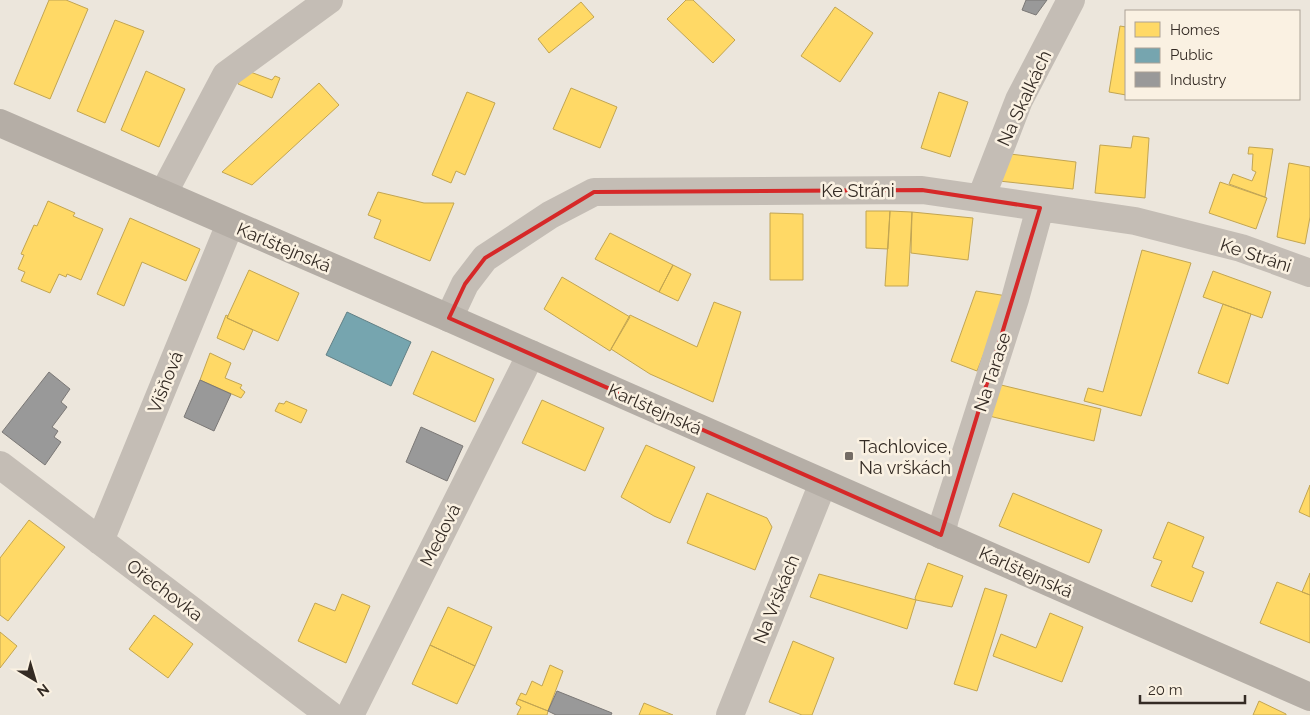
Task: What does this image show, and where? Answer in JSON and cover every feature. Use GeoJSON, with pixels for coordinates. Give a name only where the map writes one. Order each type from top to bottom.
{"type":"FeatureCollection","features":[{"type":"Feature","properties":{"kind":"main road","name":"Karlštejnská"},"geometry":{"type":"LineString","coordinates":[[0,123],[1310,696]]}},
{"type":"Feature","properties":{"kind":"street"},"geometry":{"type":"LineString","coordinates":[[163,194],[226,75],[329,0]]}},
{"type":"Feature","properties":{"kind":"street","name":"Na Skalkách"},"geometry":{"type":"LineString","coordinates":[[981,198],[1019,100],[1071,0]]}},
{"type":"Feature","properties":{"kind":"street","name":"Ke Stráni"},"geometry":{"type":"LineString","coordinates":[[449,318],[465,284],[485,258],[550,215],[594,192],[922,190],[1135,221],[1242,248],[1310,273]]}},
{"type":"Feature","properties":{"kind":"street","name":"Na Tarase"},"geometry":{"type":"LineString","coordinates":[[942,535],[945,518],[1015,299],[1040,208]]}},
{"type":"Feature","properties":{"kind":"street","name":"Višňová"},"geometry":{"type":"LineString","coordinates":[[100,541],[230,224]]}},
{"type":"Feature","properties":{"kind":"street","name":"Medová"},"geometry":{"type":"LineString","coordinates":[[350,715],[531,354]]}},
{"type":"Feature","properties":{"kind":"street","name":"Ořechovka"},"geometry":{"type":"LineString","coordinates":[[0,465],[330,715]]}},
{"type":"Feature","properties":{"kind":"street","name":"Na Vrškách"},"geometry":{"type":"LineString","coordinates":[[730,715],[823,483]]}},
{"type":"Feature","properties":{"kind":"highlighted area"},"geometry":{"type":"Polygon","coordinates":[[[922,190],[1040,208],[941,535],[449,318],[465,284],[485,258],[594,192],[922,190]]]}},
{"type":"Feature","properties":{"kind":"building: Homes"},"geometry":{"type":"Polygon","coordinates":[[[49,0],[66,0],[88,9],[50,99],[14,84],[49,0]]]}},
{"type":"Feature","properties":{"kind":"building: Homes"},"geometry":{"type":"Polygon","coordinates":[[[686,0],[693,0],[735,40],[713,63],[667,19],[686,0]]]}},
{"type":"Feature","properties":{"kind":"building: Homes"},"geometry":{"type":"Polygon","coordinates":[[[581,2],[594,17],[549,53],[538,39],[581,2]]]}},
{"type":"Feature","properties":{"kind":"building: Homes"},"geometry":{"type":"Polygon","coordinates":[[[835,7],[873,33],[840,82],[801,56],[835,7]]]}},
{"type":"Feature","properties":{"kind":"building: Homes"},"geometry":{"type":"Polygon","coordinates":[[[115,20],[144,31],[105,123],[77,111],[115,20]]]}},
{"type":"Feature","properties":{"kind":"building: Homes"},"geometry":{"type":"Polygon","coordinates":[[[1120,26],[1125,27],[1125,95],[1109,92],[1120,26]]]}},
{"type":"Feature","properties":{"kind":"building: Homes"},"geometry":{"type":"Polygon","coordinates":[[[245,70],[272,80],[275,76],[280,78],[272,98],[238,84],[245,70]]]}},
{"type":"Feature","properties":{"kind":"building: Homes"},"geometry":{"type":"Polygon","coordinates":[[[146,71],[185,89],[159,147],[121,130],[146,71]]]}},
{"type":"Feature","properties":{"kind":"building: Homes"},"geometry":{"type":"Polygon","coordinates":[[[319,83],[339,105],[252,185],[222,172],[319,83]]]}},
{"type":"Feature","properties":{"kind":"building: Homes"},"geometry":{"type":"Polygon","coordinates":[[[571,88],[617,107],[600,148],[553,129],[571,88]]]}},
{"type":"Feature","properties":{"kind":"building: Homes"},"geometry":{"type":"Polygon","coordinates":[[[467,92],[495,103],[465,175],[456,171],[451,183],[432,175],[467,92]]]}},
{"type":"Feature","properties":{"kind":"building: Homes"},"geometry":{"type":"Polygon","coordinates":[[[939,92],[968,102],[950,157],[921,148],[939,92]]]}},
{"type":"Feature","properties":{"kind":"building: Homes"},"geometry":{"type":"Polygon","coordinates":[[[1133,136],[1149,138],[1145,198],[1095,193],[1100,145],[1131,148],[1133,136]]]}},
{"type":"Feature","properties":{"kind":"building: Homes"},"geometry":{"type":"Polygon","coordinates":[[[1249,147],[1273,149],[1265,197],[1229,184],[1233,174],[1252,181],[1256,172],[1252,170],[1253,154],[1248,154],[1249,147]]]}},
{"type":"Feature","properties":{"kind":"building: Homes"},"geometry":{"type":"Polygon","coordinates":[[[1002,153],[1076,162],[1073,189],[999,181],[1002,153]]]}},
{"type":"Feature","properties":{"kind":"building: Homes"},"geometry":{"type":"Polygon","coordinates":[[[1289,163],[1310,167],[1310,217],[1305,244],[1277,237],[1289,163]]]}},
{"type":"Feature","properties":{"kind":"building: Homes"},"geometry":{"type":"Polygon","coordinates":[[[1220,182],[1267,198],[1256,229],[1209,213],[1220,182]]]}},
{"type":"Feature","properties":{"kind":"building: Homes"},"geometry":{"type":"Polygon","coordinates":[[[378,192],[424,203],[454,203],[430,261],[374,238],[381,220],[368,215],[378,192]]]}},
{"type":"Feature","properties":{"kind":"building: Homes"},"geometry":{"type":"Polygon","coordinates":[[[48,201],[75,213],[73,216],[103,229],[81,280],[67,274],[66,277],[59,274],[50,293],[21,281],[25,272],[18,269],[24,255],[21,254],[34,225],[37,226],[48,201]]]}},
{"type":"Feature","properties":{"kind":"building: Homes"},"geometry":{"type":"Polygon","coordinates":[[[866,211],[890,211],[888,249],[866,248],[866,211]]]}},
{"type":"Feature","properties":{"kind":"building: Homes"},"geometry":{"type":"Polygon","coordinates":[[[890,211],[912,212],[908,286],[885,286],[890,211]]]}},
{"type":"Feature","properties":{"kind":"building: Homes"},"geometry":{"type":"Polygon","coordinates":[[[912,212],[973,218],[968,260],[911,253],[912,212]]]}},
{"type":"Feature","properties":{"kind":"building: Homes"},"geometry":{"type":"Polygon","coordinates":[[[770,213],[803,214],[803,280],[770,280],[770,213]]]}},
{"type":"Feature","properties":{"kind":"building: Homes"},"geometry":{"type":"Polygon","coordinates":[[[130,218],[200,249],[186,281],[142,262],[124,306],[97,294],[130,218]]]}},
{"type":"Feature","properties":{"kind":"building: Homes"},"geometry":{"type":"Polygon","coordinates":[[[610,233],[673,265],[659,292],[595,259],[610,233]]]}},
{"type":"Feature","properties":{"kind":"building: Homes"},"geometry":{"type":"Polygon","coordinates":[[[1142,250],[1191,263],[1141,416],[1084,401],[1088,388],[1103,392],[1142,250]]]}},
{"type":"Feature","properties":{"kind":"building: Homes"},"geometry":{"type":"Polygon","coordinates":[[[673,265],[691,274],[678,301],[659,292],[673,265]]]}},
{"type":"Feature","properties":{"kind":"building: Homes"},"geometry":{"type":"Polygon","coordinates":[[[249,270],[299,293],[278,341],[227,318],[249,270]]]}},
{"type":"Feature","properties":{"kind":"building: Homes"},"geometry":{"type":"Polygon","coordinates":[[[1213,271],[1271,292],[1262,318],[1203,297],[1213,271]]]}},
{"type":"Feature","properties":{"kind":"building: Homes"},"geometry":{"type":"Polygon","coordinates":[[[562,277],[630,317],[610,351],[544,309],[562,277]]]}},
{"type":"Feature","properties":{"kind":"building: Homes"},"geometry":{"type":"Polygon","coordinates":[[[976,291],[1007,296],[977,371],[951,361],[976,291]]]}},
{"type":"Feature","properties":{"kind":"building: Homes"},"geometry":{"type":"Polygon","coordinates":[[[714,302],[741,312],[713,402],[650,374],[611,349],[630,315],[697,347],[714,302]]]}},
{"type":"Feature","properties":{"kind":"building: Homes"},"geometry":{"type":"Polygon","coordinates":[[[1223,304],[1251,314],[1228,384],[1198,373],[1223,304]]]}},
{"type":"Feature","properties":{"kind":"building: Homes"},"geometry":{"type":"Polygon","coordinates":[[[226,315],[228,316],[227,318],[253,330],[244,350],[217,338],[226,315]]]}},
{"type":"Feature","properties":{"kind":"building: Homes"},"geometry":{"type":"Polygon","coordinates":[[[432,351],[494,379],[475,422],[413,394],[432,351]]]}},
{"type":"Feature","properties":{"kind":"building: Homes"},"geometry":{"type":"Polygon","coordinates":[[[210,353],[231,363],[225,378],[242,385],[240,388],[245,392],[241,398],[200,380],[210,353]]]}},
{"type":"Feature","properties":{"kind":"building: Homes"},"geometry":{"type":"Polygon","coordinates":[[[997,384],[1101,409],[1094,441],[989,416],[997,384]]]}},
{"type":"Feature","properties":{"kind":"building: Homes"},"geometry":{"type":"Polygon","coordinates":[[[542,400],[604,428],[585,471],[522,443],[542,400]]]}},
{"type":"Feature","properties":{"kind":"building: Homes"},"geometry":{"type":"Polygon","coordinates":[[[286,401],[307,410],[301,423],[275,411],[279,403],[284,404],[286,401]]]}},
{"type":"Feature","properties":{"kind":"building: Homes"},"geometry":{"type":"Polygon","coordinates":[[[646,445],[695,467],[670,523],[621,497],[646,445]]]}},
{"type":"Feature","properties":{"kind":"building: Homes"},"geometry":{"type":"Polygon","coordinates":[[[1310,485],[1310,517],[1299,512],[1310,485]]]}},
{"type":"Feature","properties":{"kind":"building: Homes"},"geometry":{"type":"Polygon","coordinates":[[[707,493],[767,518],[772,527],[755,570],[687,543],[707,493]]]}},
{"type":"Feature","properties":{"kind":"building: Homes"},"geometry":{"type":"Polygon","coordinates":[[[1013,493],[1102,530],[1089,563],[999,526],[1013,493]]]}},
{"type":"Feature","properties":{"kind":"building: Homes"},"geometry":{"type":"Polygon","coordinates":[[[29,520],[65,547],[8,621],[0,615],[0,558],[29,520]]]}},
{"type":"Feature","properties":{"kind":"building: Homes"},"geometry":{"type":"Polygon","coordinates":[[[1168,522],[1204,537],[1192,567],[1204,572],[1192,602],[1151,586],[1162,561],[1153,558],[1168,522]]]}},
{"type":"Feature","properties":{"kind":"building: Homes"},"geometry":{"type":"Polygon","coordinates":[[[928,563],[963,576],[952,607],[916,600],[915,598],[928,563]]]}},
{"type":"Feature","properties":{"kind":"building: Homes"},"geometry":{"type":"Polygon","coordinates":[[[1310,573],[1310,595],[1302,592],[1310,573]]]}},
{"type":"Feature","properties":{"kind":"building: Homes"},"geometry":{"type":"Polygon","coordinates":[[[819,574],[916,600],[907,629],[810,597],[819,574]]]}},
{"type":"Feature","properties":{"kind":"building: Homes"},"geometry":{"type":"Polygon","coordinates":[[[1277,582],[1310,595],[1310,643],[1260,623],[1277,582]]]}},
{"type":"Feature","properties":{"kind":"building: Homes"},"geometry":{"type":"Polygon","coordinates":[[[985,588],[1007,595],[977,691],[954,684],[985,588]]]}},
{"type":"Feature","properties":{"kind":"building: Homes"},"geometry":{"type":"Polygon","coordinates":[[[342,594],[370,606],[346,663],[298,641],[315,603],[335,611],[342,594]]]}},
{"type":"Feature","properties":{"kind":"building: Homes"},"geometry":{"type":"Polygon","coordinates":[[[448,607],[492,627],[475,666],[430,645],[448,607]]]}},
{"type":"Feature","properties":{"kind":"building: Homes"},"geometry":{"type":"Polygon","coordinates":[[[1050,613],[1083,627],[1062,682],[993,656],[1001,634],[1036,648],[1050,613]]]}},
{"type":"Feature","properties":{"kind":"building: Homes"},"geometry":{"type":"Polygon","coordinates":[[[154,615],[193,644],[168,678],[129,649],[154,615]]]}},
{"type":"Feature","properties":{"kind":"building: Homes"},"geometry":{"type":"Polygon","coordinates":[[[0,632],[17,646],[0,668],[0,632]]]}},
{"type":"Feature","properties":{"kind":"building: Homes"},"geometry":{"type":"Polygon","coordinates":[[[793,641],[834,658],[812,715],[802,715],[769,702],[793,641]]]}},
{"type":"Feature","properties":{"kind":"building: Homes"},"geometry":{"type":"Polygon","coordinates":[[[430,645],[475,666],[457,704],[412,684],[430,645]]]}},
{"type":"Feature","properties":{"kind":"building: Homes"},"geometry":{"type":"Polygon","coordinates":[[[550,665],[563,671],[548,711],[518,699],[521,693],[526,695],[532,681],[542,686],[550,665]]]}},
{"type":"Feature","properties":{"kind":"building: Homes"},"geometry":{"type":"Polygon","coordinates":[[[518,699],[548,711],[547,715],[517,715],[521,707],[516,704],[518,699]]]}},
{"type":"Feature","properties":{"kind":"building: Homes"},"geometry":{"type":"Polygon","coordinates":[[[1259,701],[1286,714],[1286,715],[1253,715],[1259,701]]]}},
{"type":"Feature","properties":{"kind":"building: Homes"},"geometry":{"type":"Polygon","coordinates":[[[644,703],[673,715],[639,715],[644,703]]]}},
{"type":"Feature","properties":{"kind":"building: Public"},"geometry":{"type":"Polygon","coordinates":[[[347,312],[411,342],[391,386],[326,355],[347,312]]]}},
{"type":"Feature","properties":{"kind":"building: Industry"},"geometry":{"type":"Polygon","coordinates":[[[1026,0],[1047,0],[1036,15],[1022,10],[1026,0]]]}},
{"type":"Feature","properties":{"kind":"building: Industry"},"geometry":{"type":"Polygon","coordinates":[[[49,372],[70,389],[61,402],[67,407],[52,427],[58,431],[54,437],[61,442],[45,465],[2,432],[49,372]]]}},
{"type":"Feature","properties":{"kind":"building: Industry"},"geometry":{"type":"Polygon","coordinates":[[[200,380],[231,394],[214,431],[184,417],[200,380]]]}},
{"type":"Feature","properties":{"kind":"building: Industry"},"geometry":{"type":"Polygon","coordinates":[[[421,427],[463,446],[447,481],[406,462],[421,427]]]}},
{"type":"Feature","properties":{"kind":"building: Industry"},"geometry":{"type":"Polygon","coordinates":[[[557,691],[612,713],[611,715],[556,715],[548,711],[557,691]]]}},
{"type":"Feature","properties":{"kind":"place","name":"Tachlovice, Na vrškách"},"geometry":{"type":"Point","coordinates":[849,456]}}]}
